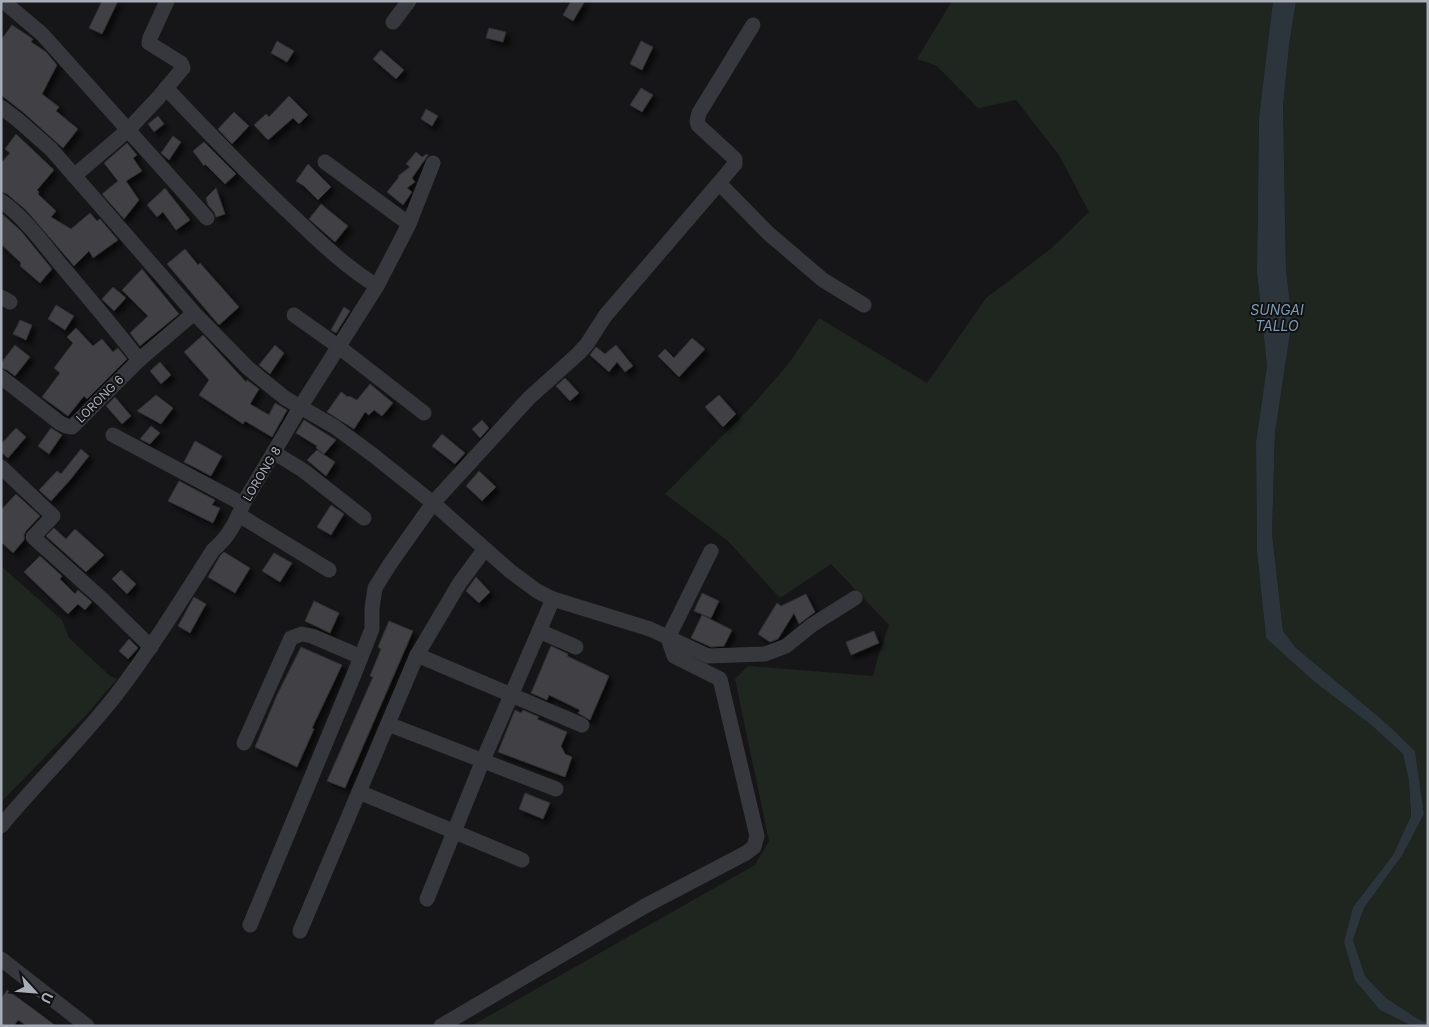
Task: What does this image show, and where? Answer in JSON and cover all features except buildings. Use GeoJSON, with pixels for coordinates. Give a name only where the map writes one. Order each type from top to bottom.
{"type":"FeatureCollection","features":[{"type":"Feature","properties":{"kind":"street"},"geometry":{"type":"LineString","coordinates":[[3,1],[42,34],[207,218]]}},
{"type":"Feature","properties":{"kind":"street"},"geometry":{"type":"LineString","coordinates":[[74,176],[128,130],[183,68],[181,63],[149,43],[167,1]]}},
{"type":"Feature","properties":{"kind":"street"},"geometry":{"type":"LineString","coordinates":[[393,22],[409,1]]}},
{"type":"Feature","properties":{"kind":"street"},"geometry":{"type":"LineString","coordinates":[[250,925],[372,629],[372,608],[376,588],[405,540],[433,503],[529,398],[579,353],[605,316],[736,164],[735,159],[698,125],[697,120],[699,113],[753,25]]}},
{"type":"Feature","properties":{"kind":"street"},"geometry":{"type":"LineString","coordinates":[[166,88],[288,212],[338,258],[377,286]]}},
{"type":"Feature","properties":{"kind":"street"},"geometry":{"type":"LineString","coordinates":[[1,107],[51,149],[194,313],[248,368],[284,398],[335,427],[373,455],[433,503],[484,550],[537,591],[553,599],[630,622],[708,656],[765,654],[786,646],[812,625],[855,598]]}},
{"type":"Feature","properties":{"kind":"street"},"geometry":{"type":"LineString","coordinates":[[325,162],[409,224]]}},
{"type":"Feature","properties":{"kind":"street","name":"LORONG 8"},"geometry":{"type":"LineString","coordinates":[[1,826],[110,702],[151,647],[213,550],[223,542],[301,406],[377,286],[409,224],[433,163]]}},
{"type":"Feature","properties":{"kind":"street"},"geometry":{"type":"LineString","coordinates":[[719,183],[768,234],[823,280],[864,305]]}},
{"type":"Feature","properties":{"kind":"street"},"geometry":{"type":"LineString","coordinates":[[1,201],[15,212],[40,240],[109,320],[140,360]]}},
{"type":"Feature","properties":{"kind":"street","name":"LORONG 6"},"geometry":{"type":"LineString","coordinates":[[1,377],[60,423],[72,427],[140,360],[194,313]]}},
{"type":"Feature","properties":{"kind":"street"},"geometry":{"type":"LineString","coordinates":[[294,315],[339,347],[424,413]]}},
{"type":"Feature","properties":{"kind":"street"},"geometry":{"type":"LineString","coordinates":[[113,435],[241,509],[329,570]]}},
{"type":"Feature","properties":{"kind":"street"},"geometry":{"type":"LineString","coordinates":[[275,453],[304,471],[364,518]]}},
{"type":"Feature","properties":{"kind":"street"},"geometry":{"type":"LineString","coordinates":[[1,467],[53,516],[34,538],[103,600],[151,647]]}},
{"type":"Feature","properties":{"kind":"street"},"geometry":{"type":"LineString","coordinates":[[300,931],[417,655],[459,584],[484,550]]}},
{"type":"Feature","properties":{"kind":"street"},"geometry":{"type":"LineString","coordinates":[[441,1026],[645,906],[754,847],[757,836],[720,679],[674,656],[668,638],[711,551]]}},
{"type":"Feature","properties":{"kind":"street"},"geometry":{"type":"LineString","coordinates":[[427,899],[483,760],[553,599]]}},
{"type":"Feature","properties":{"kind":"street"},"geometry":{"type":"LineString","coordinates":[[539,631],[576,647]]}},
{"type":"Feature","properties":{"kind":"street"},"geometry":{"type":"LineString","coordinates":[[244,743],[291,638],[302,634],[312,636],[361,657]]}},
{"type":"Feature","properties":{"kind":"street"},"geometry":{"type":"LineString","coordinates":[[417,655],[582,725]]}},
{"type":"Feature","properties":{"kind":"street"},"geometry":{"type":"LineString","coordinates":[[388,724],[556,789]]}},
{"type":"Feature","properties":{"kind":"street"},"geometry":{"type":"LineString","coordinates":[[359,792],[522,860]]}},
{"type":"Feature","properties":{"kind":"street"},"geometry":{"type":"LineString","coordinates":[[1,959],[88,1026]]}},
{"type":"Feature","properties":{"kind":"shaded area"},"geometry":{"type":"Polygon","coordinates":[[[952,1],[1273,1],[1259,117],[1257,272],[1267,366],[1256,442],[1257,551],[1266,638],[1369,723],[1403,754],[1409,781],[1411,816],[1393,855],[1353,907],[1344,942],[1380,1010],[1412,1026],[471,1026],[755,865],[769,841],[735,679],[748,666],[873,676],[889,625],[831,564],[780,598],[728,541],[665,494],[751,407],[789,363],[819,318],[927,383],[986,298],[1053,247],[1089,212],[1059,155],[1016,100],[978,108],[937,66],[917,59],[952,1]]]}},
{"type":"Feature","properties":{"kind":"shaded area"},"geometry":{"type":"Polygon","coordinates":[[[1296,1],[1428,1],[1428,1023],[1418,1019],[1386,998],[1365,976],[1353,940],[1364,908],[1403,854],[1424,814],[1415,751],[1386,723],[1295,647],[1283,631],[1272,533],[1275,433],[1292,320],[1286,270],[1283,106],[1296,1]]]}},
{"type":"Feature","properties":{"kind":"shaded area"},"geometry":{"type":"Polygon","coordinates":[[[1,566],[62,620],[69,638],[110,676],[117,679],[87,714],[1,802],[1,566]]]}},
{"type":"Feature","properties":{"kind":"water","name":"SUNGAI TALLO"},"geometry":{"type":"Polygon","coordinates":[[[1273,1],[1296,1],[1283,106],[1286,270],[1292,320],[1275,433],[1272,533],[1283,631],[1295,647],[1386,723],[1415,751],[1424,814],[1403,854],[1364,908],[1353,940],[1365,976],[1386,998],[1418,1019],[1428,1023],[1428,1026],[1412,1026],[1380,1010],[1355,980],[1344,942],[1353,907],[1393,855],[1411,816],[1409,781],[1403,754],[1369,723],[1316,683],[1266,638],[1257,551],[1256,442],[1267,366],[1257,272],[1259,117],[1273,1]]]}}]}
